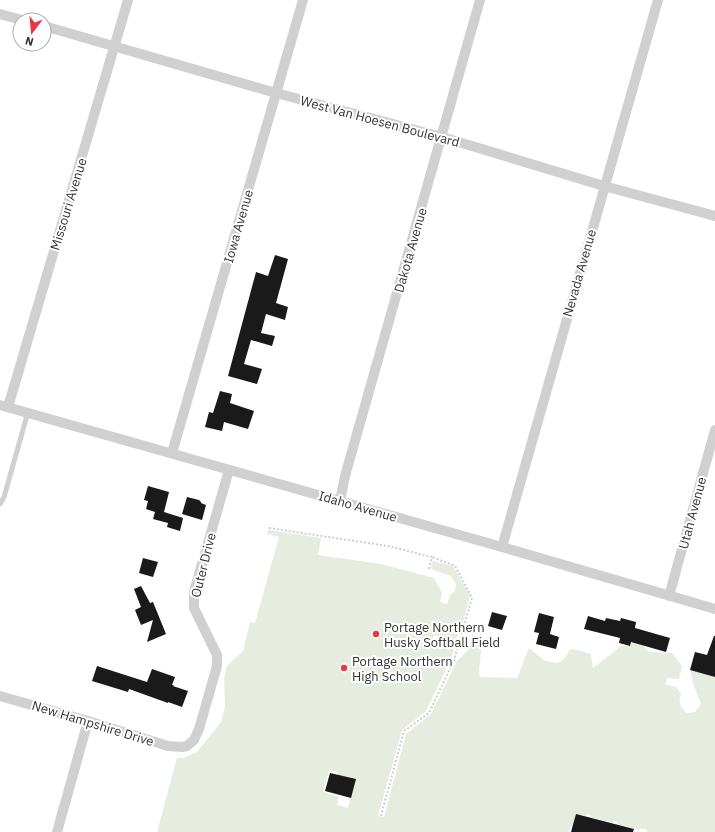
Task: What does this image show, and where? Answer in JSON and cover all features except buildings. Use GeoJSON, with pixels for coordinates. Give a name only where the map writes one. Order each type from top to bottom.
{"type":"FeatureCollection","features":[{"type":"Feature","properties":{"kind":"street","name":"Missouri Avenue"},"geometry":{"type":"LineString","coordinates":[[4,406],[115,47],[128,0]]}},
{"type":"Feature","properties":{"kind":"street","name":"Iowa Avenue"},"geometry":{"type":"LineString","coordinates":[[172,453],[302,0]]}},
{"type":"Feature","properties":{"kind":"street","name":"Dakota Avenue"},"geometry":{"type":"LineString","coordinates":[[340,501],[345,476],[480,0]]}},
{"type":"Feature","properties":{"kind":"street","name":"Nevada Avenue"},"geometry":{"type":"LineString","coordinates":[[502,547],[658,0]]}},
{"type":"Feature","properties":{"kind":"street"},"geometry":{"type":"LineString","coordinates":[[0,14],[12,17]]}},
{"type":"Feature","properties":{"kind":"street","name":"West Van Hoesen Boulevard"},"geometry":{"type":"LineString","coordinates":[[52,28],[276,93],[442,137],[604,186],[715,216]]}},
{"type":"Feature","properties":{"kind":"street","name":"Idaho Avenue"},"geometry":{"type":"LineString","coordinates":[[4,406],[715,609]]}},
{"type":"Feature","properties":{"kind":"street","name":"Utah Avenue"},"geometry":{"type":"LineString","coordinates":[[669,596],[715,430]]}},
{"type":"Feature","properties":{"kind":"street","name":"Outer Drive"},"geometry":{"type":"LineString","coordinates":[[187,746],[194,740],[199,729],[217,666],[217,655],[194,608],[193,601],[194,592],[229,470]]}},
{"type":"Feature","properties":{"kind":"street","name":"New Hampshire Drive"},"geometry":{"type":"LineString","coordinates":[[0,696],[168,746],[187,746]]}},
{"type":"Feature","properties":{"kind":"street"},"geometry":{"type":"LineString","coordinates":[[57,832],[88,721]]}},
{"type":"Feature","properties":{"kind":"lane"},"geometry":{"type":"LineString","coordinates":[[0,504],[4,497],[28,412]]}},
{"type":"Feature","properties":{"kind":"path"},"geometry":{"type":"LineString","coordinates":[[269,528],[388,546],[432,557],[455,566],[472,598],[454,660],[429,713],[404,731],[381,816]]}},
{"type":"Feature","properties":{"kind":"path"},"geometry":{"type":"LineString","coordinates":[[429,569],[432,557]]}},
{"type":"Feature","properties":{"kind":"shaded area","name":"Portage Northern High School"},"geometry":{"type":"Polygon","coordinates":[[[268,530],[321,538],[318,555],[381,564],[434,578],[442,593],[440,602],[447,604],[450,595],[455,591],[456,584],[451,576],[433,570],[431,567],[433,561],[453,566],[470,596],[461,629],[456,628],[455,633],[458,634],[451,659],[426,711],[402,730],[378,816],[384,817],[406,734],[431,714],[457,661],[476,642],[482,644],[479,669],[480,677],[517,678],[529,648],[545,661],[557,663],[564,659],[570,649],[591,654],[593,668],[621,646],[630,646],[635,634],[643,638],[643,646],[649,652],[672,653],[682,666],[679,679],[668,678],[665,684],[676,687],[681,694],[680,705],[687,713],[695,712],[701,704],[690,670],[715,676],[715,832],[647,832],[647,830],[640,828],[639,830],[617,824],[618,822],[614,821],[613,823],[590,817],[591,815],[587,814],[586,816],[576,814],[573,826],[571,826],[569,832],[157,832],[177,758],[184,758],[197,752],[221,722],[225,706],[224,678],[227,666],[243,651],[250,622],[255,623],[279,537],[267,534],[268,530]],[[434,635],[431,645],[450,650],[452,640],[434,635]],[[329,770],[323,792],[339,797],[337,805],[348,808],[355,779],[337,775],[338,772],[329,770]]]}},
{"type":"Feature","properties":{"kind":"place","name":"Portage Northern Husky Softball Field"},"geometry":{"type":"Point","coordinates":[376,634]}},
{"type":"Feature","properties":{"kind":"place","name":"Portage Northern High School"},"geometry":{"type":"Point","coordinates":[344,668]}}]}
